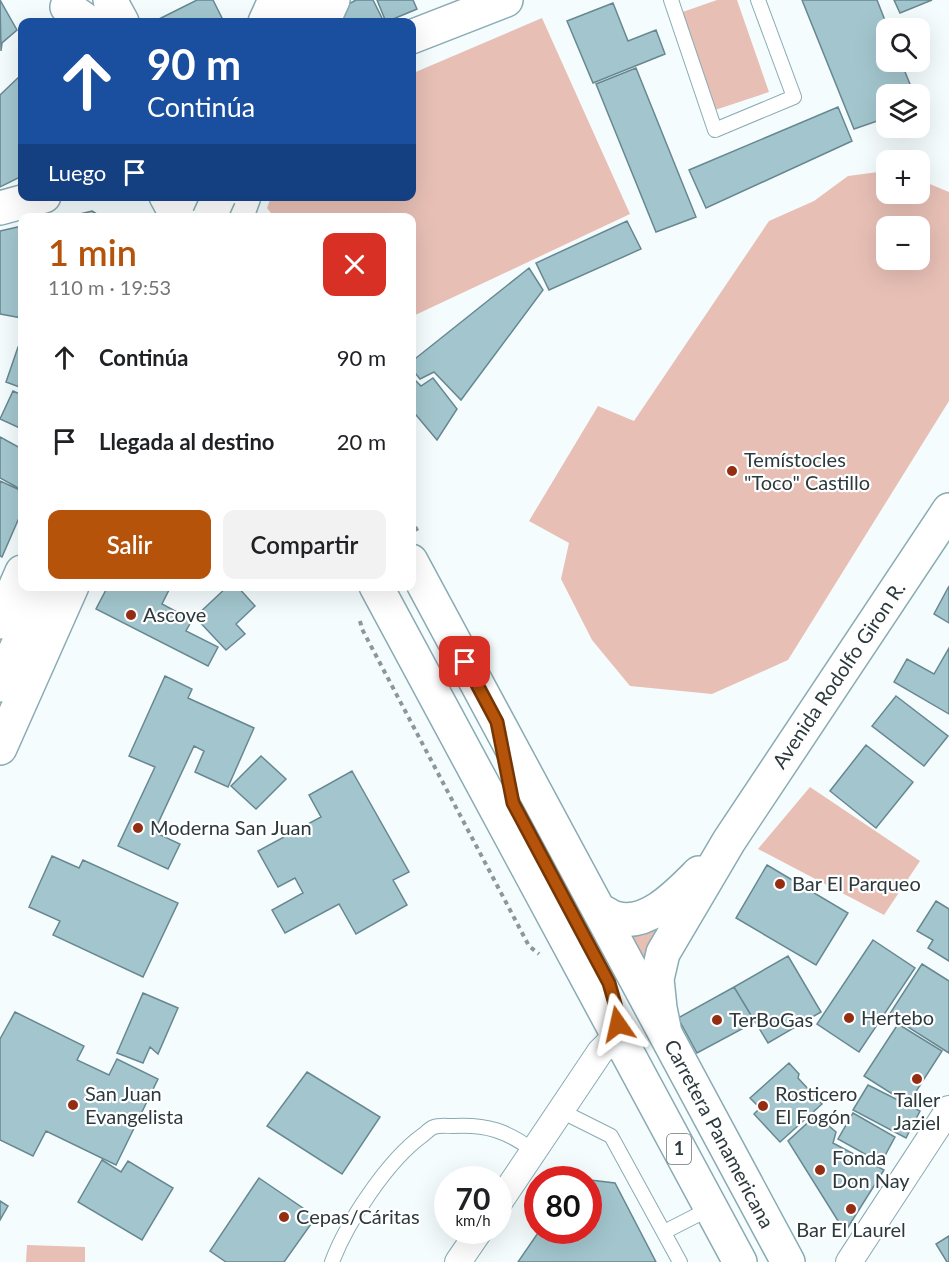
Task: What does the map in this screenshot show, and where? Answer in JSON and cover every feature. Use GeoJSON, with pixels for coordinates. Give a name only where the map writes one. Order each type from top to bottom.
{"type":"FeatureCollection","features":[{"type":"Feature","properties":{"kind":"main road"},"geometry":{"type":"LineString","coordinates":[[110,0],[120,18]]}},
{"type":"Feature","properties":{"kind":"main road"},"geometry":{"type":"LineString","coordinates":[[267,18],[275,0]]}},
{"type":"Feature","properties":{"kind":"main road"},"geometry":{"type":"LineString","coordinates":[[298,18],[306,0]]}},
{"type":"Feature","properties":{"kind":"main road"},"geometry":{"type":"LineString","coordinates":[[325,18],[333,0]]}},
{"type":"Feature","properties":{"kind":"main road"},"geometry":{"type":"LineString","coordinates":[[416,35],[506,0]]}},
{"type":"Feature","properties":{"kind":"main road"},"geometry":{"type":"LineString","coordinates":[[0,208],[26,201]]}},
{"type":"Feature","properties":{"kind":"main road"},"geometry":{"type":"LineString","coordinates":[[175,206],[204,206],[215,212],[228,208]]}},
{"type":"Feature","properties":{"kind":"main road","name":"Avenida Rodolfo Giron R."},"geometry":{"type":"LineString","coordinates":[[666,1036],[657,979],[663,953],[729,841],[949,510]]}},
{"type":"Feature","properties":{"kind":"main road","name":"Carretera Panamericana"},"geometry":{"type":"LineString","coordinates":[[416,570],[787,1259]]}},
{"type":"Feature","properties":{"kind":"main road"},"geometry":{"type":"LineString","coordinates":[[0,622],[18,581]]}},
{"type":"Feature","properties":{"kind":"main road"},"geometry":{"type":"LineString","coordinates":[[0,685],[42,591]]}},
{"type":"Feature","properties":{"kind":"main road"},"geometry":{"type":"LineString","coordinates":[[0,748],[70,591]]}},
{"type":"Feature","properties":{"kind":"main road","name":"1"},"geometry":{"type":"LineString","coordinates":[[379,591],[740,1262]]}},
{"type":"Feature","properties":{"kind":"main road"},"geometry":{"type":"LineString","coordinates":[[497,722],[513,803],[609,983],[617,1011],[617,1035],[630,1034],[649,1051],[732,1202],[787,1259]]}},
{"type":"Feature","properties":{"kind":"main road","name":"Avenida Rodolfo Giron R."},"geometry":{"type":"LineString","coordinates":[[599,910],[616,919],[630,920],[652,913],[693,879],[729,841]]}},
{"type":"Feature","properties":{"kind":"street"},"geometry":{"type":"LineString","coordinates":[[512,1183],[600,1052],[617,1035]]}},
{"type":"Feature","properties":{"kind":"street"},"geometry":{"type":"LineString","coordinates":[[835,1262],[854,1254],[949,1108]]}},
{"type":"Feature","properties":{"kind":"street"},"geometry":{"type":"LineString","coordinates":[[458,1262],[470,1244]]}},
{"type":"Feature","properties":{"kind":"lane"},"geometry":{"type":"LineString","coordinates":[[675,1],[715,130],[795,97],[758,0]]}},
{"type":"Feature","properties":{"kind":"lane"},"geometry":{"type":"LineString","coordinates":[[561,1111],[610,1136],[680,1262]]}},
{"type":"Feature","properties":{"kind":"lane"},"geometry":{"type":"LineString","coordinates":[[332,1262],[356,1215],[391,1164],[411,1143],[434,1127],[462,1125],[492,1127],[519,1139],[534,1151]]}},
{"type":"Feature","properties":{"kind":"lane"},"geometry":{"type":"LineString","coordinates":[[664,1232],[711,1208]]}},
{"type":"Feature","properties":{"kind":"shaded area"},"geometry":{"type":"Polygon","coordinates":[[[717,0],[737,0],[769,92],[709,112],[674,15],[717,0]]]}},
{"type":"Feature","properties":{"kind":"shaded area"},"geometry":{"type":"Polygon","coordinates":[[[542,18],[630,214],[416,315],[416,213],[271,213],[267,208],[270,201],[416,201],[416,72],[542,18]]]}},
{"type":"Feature","properties":{"kind":"shaded area","name":"Temístocles \"Toco\" Castillo"},"geometry":{"type":"Polygon","coordinates":[[[876,172],[876,204],[930,204],[930,184],[949,192],[949,401],[788,660],[712,694],[630,686],[592,640],[561,579],[569,543],[529,521],[598,406],[634,421],[769,221],[814,201],[848,176],[876,172]]]}},
{"type":"Feature","properties":{"kind":"shaded area"},"geometry":{"type":"Polygon","coordinates":[[[810,787],[920,861],[884,915],[758,849],[810,787]]]}},
{"type":"Feature","properties":{"kind":"shaded area"},"geometry":{"type":"Polygon","coordinates":[[[667,913],[648,976],[628,928],[667,913]]]}},
{"type":"Feature","properties":{"kind":"shaded area"},"geometry":{"type":"Polygon","coordinates":[[[27,1245],[85,1247],[85,1262],[26,1262],[27,1245]]]}},
{"type":"Feature","properties":{"kind":"building"},"geometry":{"type":"Polygon","coordinates":[[[0,0],[17,30],[2,43],[1,51],[0,0]]]}},
{"type":"Feature","properties":{"kind":"building"},"geometry":{"type":"Polygon","coordinates":[[[197,0],[213,0],[222,18],[161,18],[197,0]]]}},
{"type":"Feature","properties":{"kind":"building"},"geometry":{"type":"Polygon","coordinates":[[[356,0],[373,0],[382,18],[343,18],[339,9],[356,0]]]}},
{"type":"Feature","properties":{"kind":"building"},"geometry":{"type":"Polygon","coordinates":[[[377,0],[413,0],[417,9],[396,18],[384,18],[377,0]]]}},
{"type":"Feature","properties":{"kind":"building"},"geometry":{"type":"Polygon","coordinates":[[[802,0],[877,0],[884,18],[876,18],[876,72],[905,72],[910,84],[876,84],[876,121],[854,129],[802,0]]]}},
{"type":"Feature","properties":{"kind":"building"},"geometry":{"type":"Polygon","coordinates":[[[894,0],[932,0],[900,13],[894,0]]]}},
{"type":"Feature","properties":{"kind":"building"},"geometry":{"type":"Polygon","coordinates":[[[613,3],[628,41],[656,30],[665,54],[593,83],[567,21],[613,3]]]}},
{"type":"Feature","properties":{"kind":"building"},"geometry":{"type":"Polygon","coordinates":[[[636,68],[696,217],[656,232],[596,84],[636,68]]]}},
{"type":"Feature","properties":{"kind":"building"},"geometry":{"type":"Polygon","coordinates":[[[18,78],[18,178],[0,187],[0,95],[18,78]]]}},
{"type":"Feature","properties":{"kind":"building"},"geometry":{"type":"Polygon","coordinates":[[[838,107],[852,141],[706,208],[689,170],[838,107]]]}},
{"type":"Feature","properties":{"kind":"building"},"geometry":{"type":"Polygon","coordinates":[[[627,221],[641,249],[549,290],[536,263],[627,221]]]}},
{"type":"Feature","properties":{"kind":"building"},"geometry":{"type":"Polygon","coordinates":[[[18,227],[18,317],[0,314],[0,231],[18,227]]]}},
{"type":"Feature","properties":{"kind":"building"},"geometry":{"type":"Polygon","coordinates":[[[529,268],[543,290],[461,400],[434,372],[420,379],[416,374],[416,358],[529,268]]]}},
{"type":"Feature","properties":{"kind":"building"},"geometry":{"type":"Polygon","coordinates":[[[18,347],[18,386],[6,382],[18,347]]]}},
{"type":"Feature","properties":{"kind":"building"},"geometry":{"type":"Polygon","coordinates":[[[433,378],[457,409],[437,440],[416,415],[416,381],[421,386],[433,378]]]}},
{"type":"Feature","properties":{"kind":"building"},"geometry":{"type":"Polygon","coordinates":[[[13,391],[18,393],[18,427],[0,419],[13,391]]]}},
{"type":"Feature","properties":{"kind":"building"},"geometry":{"type":"Polygon","coordinates":[[[0,437],[18,447],[18,488],[0,478],[0,437]]]}},
{"type":"Feature","properties":{"kind":"building"},"geometry":{"type":"Polygon","coordinates":[[[0,481],[18,489],[18,520],[2,557],[0,556],[0,481]]]}},
{"type":"Feature","properties":{"kind":"building"},"geometry":{"type":"Polygon","coordinates":[[[949,586],[949,623],[934,614],[949,586]]]}},
{"type":"Feature","properties":{"kind":"building"},"geometry":{"type":"Polygon","coordinates":[[[105,591],[168,591],[162,604],[192,620],[186,631],[218,647],[208,666],[96,609],[105,591]]]}},
{"type":"Feature","properties":{"kind":"building"},"geometry":{"type":"Polygon","coordinates":[[[223,591],[242,591],[255,606],[236,624],[245,634],[226,650],[195,617],[223,591]]]}},
{"type":"Feature","properties":{"kind":"building"},"geometry":{"type":"Polygon","coordinates":[[[949,648],[949,714],[894,682],[907,659],[934,674],[949,648]]]}},
{"type":"Feature","properties":{"kind":"building"},"geometry":{"type":"Polygon","coordinates":[[[165,676],[192,689],[188,698],[254,728],[228,787],[195,772],[204,751],[194,746],[154,832],[180,844],[168,869],[118,846],[155,767],[129,756],[165,676]]]}},
{"type":"Feature","properties":{"kind":"building"},"geometry":{"type":"Polygon","coordinates":[[[896,696],[948,736],[924,766],[872,726],[896,696]]]}},
{"type":"Feature","properties":{"kind":"building"},"geometry":{"type":"Polygon","coordinates":[[[866,745],[913,782],[876,828],[830,791],[866,745]]]}},
{"type":"Feature","properties":{"kind":"building"},"geometry":{"type":"Polygon","coordinates":[[[261,756],[286,779],[256,809],[231,786],[261,756]]]}},
{"type":"Feature","properties":{"kind":"building"},"geometry":{"type":"Polygon","coordinates":[[[352,771],[409,872],[393,880],[407,905],[356,934],[339,904],[285,933],[272,910],[303,893],[295,878],[278,887],[258,851],[321,817],[309,795],[352,771]]]}},
{"type":"Feature","properties":{"kind":"building"},"geometry":{"type":"Polygon","coordinates":[[[52,856],[79,868],[83,860],[178,903],[143,977],[53,935],[60,921],[29,907],[52,856]]]}},
{"type":"Feature","properties":{"kind":"building"},"geometry":{"type":"Polygon","coordinates":[[[767,865],[848,913],[816,965],[736,918],[767,865]]]}},
{"type":"Feature","properties":{"kind":"building"},"geometry":{"type":"Polygon","coordinates":[[[936,901],[949,909],[949,961],[928,948],[933,940],[917,931],[936,901]]]}},
{"type":"Feature","properties":{"kind":"building"},"geometry":{"type":"Polygon","coordinates":[[[873,940],[915,968],[859,1052],[817,1024],[873,940]]]}},
{"type":"Feature","properties":{"kind":"building"},"geometry":{"type":"Polygon","coordinates":[[[788,956],[821,1012],[768,1043],[734,987],[788,956]]]}},
{"type":"Feature","properties":{"kind":"building"},"geometry":{"type":"Polygon","coordinates":[[[922,964],[949,981],[949,1053],[889,1015],[922,964]]]}},
{"type":"Feature","properties":{"kind":"building","name":"TerBoGas"},"geometry":{"type":"Polygon","coordinates":[[[734,987],[755,1022],[697,1053],[678,1018],[734,987]]]}},
{"type":"Feature","properties":{"kind":"building"},"geometry":{"type":"Polygon","coordinates":[[[143,993],[178,1008],[158,1054],[150,1047],[143,1063],[117,1053],[143,993]]]}},
{"type":"Feature","properties":{"kind":"building","name":"San Juan Evangelista"},"geometry":{"type":"Polygon","coordinates":[[[15,1012],[84,1046],[77,1060],[109,1075],[117,1059],[158,1079],[116,1165],[46,1131],[33,1156],[0,1140],[0,1039],[15,1012]]]}},
{"type":"Feature","properties":{"kind":"building"},"geometry":{"type":"Polygon","coordinates":[[[898,1024],[942,1051],[908,1104],[864,1076],[898,1024]]]}},
{"type":"Feature","properties":{"kind":"building"},"geometry":{"type":"Polygon","coordinates":[[[789,1063],[799,1074],[798,1078],[822,1104],[780,1142],[754,1114],[760,1108],[750,1098],[789,1063]]]}},
{"type":"Feature","properties":{"kind":"building"},"geometry":{"type":"Polygon","coordinates":[[[307,1072],[380,1117],[342,1174],[267,1126],[307,1072]]]}},
{"type":"Feature","properties":{"kind":"building"},"geometry":{"type":"Polygon","coordinates":[[[868,1085],[920,1111],[906,1138],[853,1110],[868,1085]]]}},
{"type":"Feature","properties":{"kind":"building"},"geometry":{"type":"Polygon","coordinates":[[[853,1113],[895,1137],[881,1163],[838,1139],[853,1113]]]}},
{"type":"Feature","properties":{"kind":"building"},"geometry":{"type":"Polygon","coordinates":[[[816,1115],[836,1132],[833,1143],[884,1170],[845,1232],[788,1141],[816,1115]]]}},
{"type":"Feature","properties":{"kind":"building"},"geometry":{"type":"Polygon","coordinates":[[[102,1160],[121,1172],[128,1161],[173,1188],[142,1240],[78,1202],[102,1160]]]}},
{"type":"Feature","properties":{"kind":"building"},"geometry":{"type":"Polygon","coordinates":[[[259,1178],[316,1217],[284,1262],[226,1262],[210,1251],[259,1178]]]}},
{"type":"Feature","properties":{"kind":"building"},"geometry":{"type":"Polygon","coordinates":[[[602,1181],[615,1183],[656,1262],[518,1262],[530,1244],[602,1244],[602,1181]]]}},
{"type":"Feature","properties":{"kind":"building"},"geometry":{"type":"Polygon","coordinates":[[[0,1201],[8,1206],[0,1220],[0,1201]]]}},
{"type":"Feature","properties":{"kind":"building"},"geometry":{"type":"Polygon","coordinates":[[[949,1236],[949,1262],[947,1262],[936,1244],[949,1236]]]}},
{"type":"Feature","properties":{"kind":"place","name":"Temístocles \"Toco\" Castillo"},"geometry":{"type":"Point","coordinates":[732,471]}},
{"type":"Feature","properties":{"kind":"place","name":"Ascove"},"geometry":{"type":"Point","coordinates":[131,615]}},
{"type":"Feature","properties":{"kind":"place","name":"Moderna San Juan"},"geometry":{"type":"Point","coordinates":[138,828]}},
{"type":"Feature","properties":{"kind":"place","name":"Bar El Parqueo"},"geometry":{"type":"Point","coordinates":[780,884]}},
{"type":"Feature","properties":{"kind":"place","name":"Hertebo"},"geometry":{"type":"Point","coordinates":[849,1018]}},
{"type":"Feature","properties":{"kind":"place","name":"TerBoGas"},"geometry":{"type":"Point","coordinates":[717,1020]}},
{"type":"Feature","properties":{"kind":"place","name":"Taller Jaziel"},"geometry":{"type":"Point","coordinates":[917,1079]}},
{"type":"Feature","properties":{"kind":"place","name":"San Juan Evangelista"},"geometry":{"type":"Point","coordinates":[73,1105]}},
{"type":"Feature","properties":{"kind":"place","name":"Rosticero El Fogón"},"geometry":{"type":"Point","coordinates":[763,1106]}},
{"type":"Feature","properties":{"kind":"place","name":"Fonda Don Nay"},"geometry":{"type":"Point","coordinates":[820,1170]}},
{"type":"Feature","properties":{"kind":"place","name":"Bar El Laurel"},"geometry":{"type":"Point","coordinates":[851,1209]}},
{"type":"Feature","properties":{"kind":"place","name":"Cepas/Cáritas"},"geometry":{"type":"Point","coordinates":[284,1217]}},
{"type":"Feature","properties":{"kind":"route"},"geometry":{"type":"LineString","coordinates":[[465,662],[497,722],[513,803],[609,983],[617,1011],[618,1024]]}}]}
